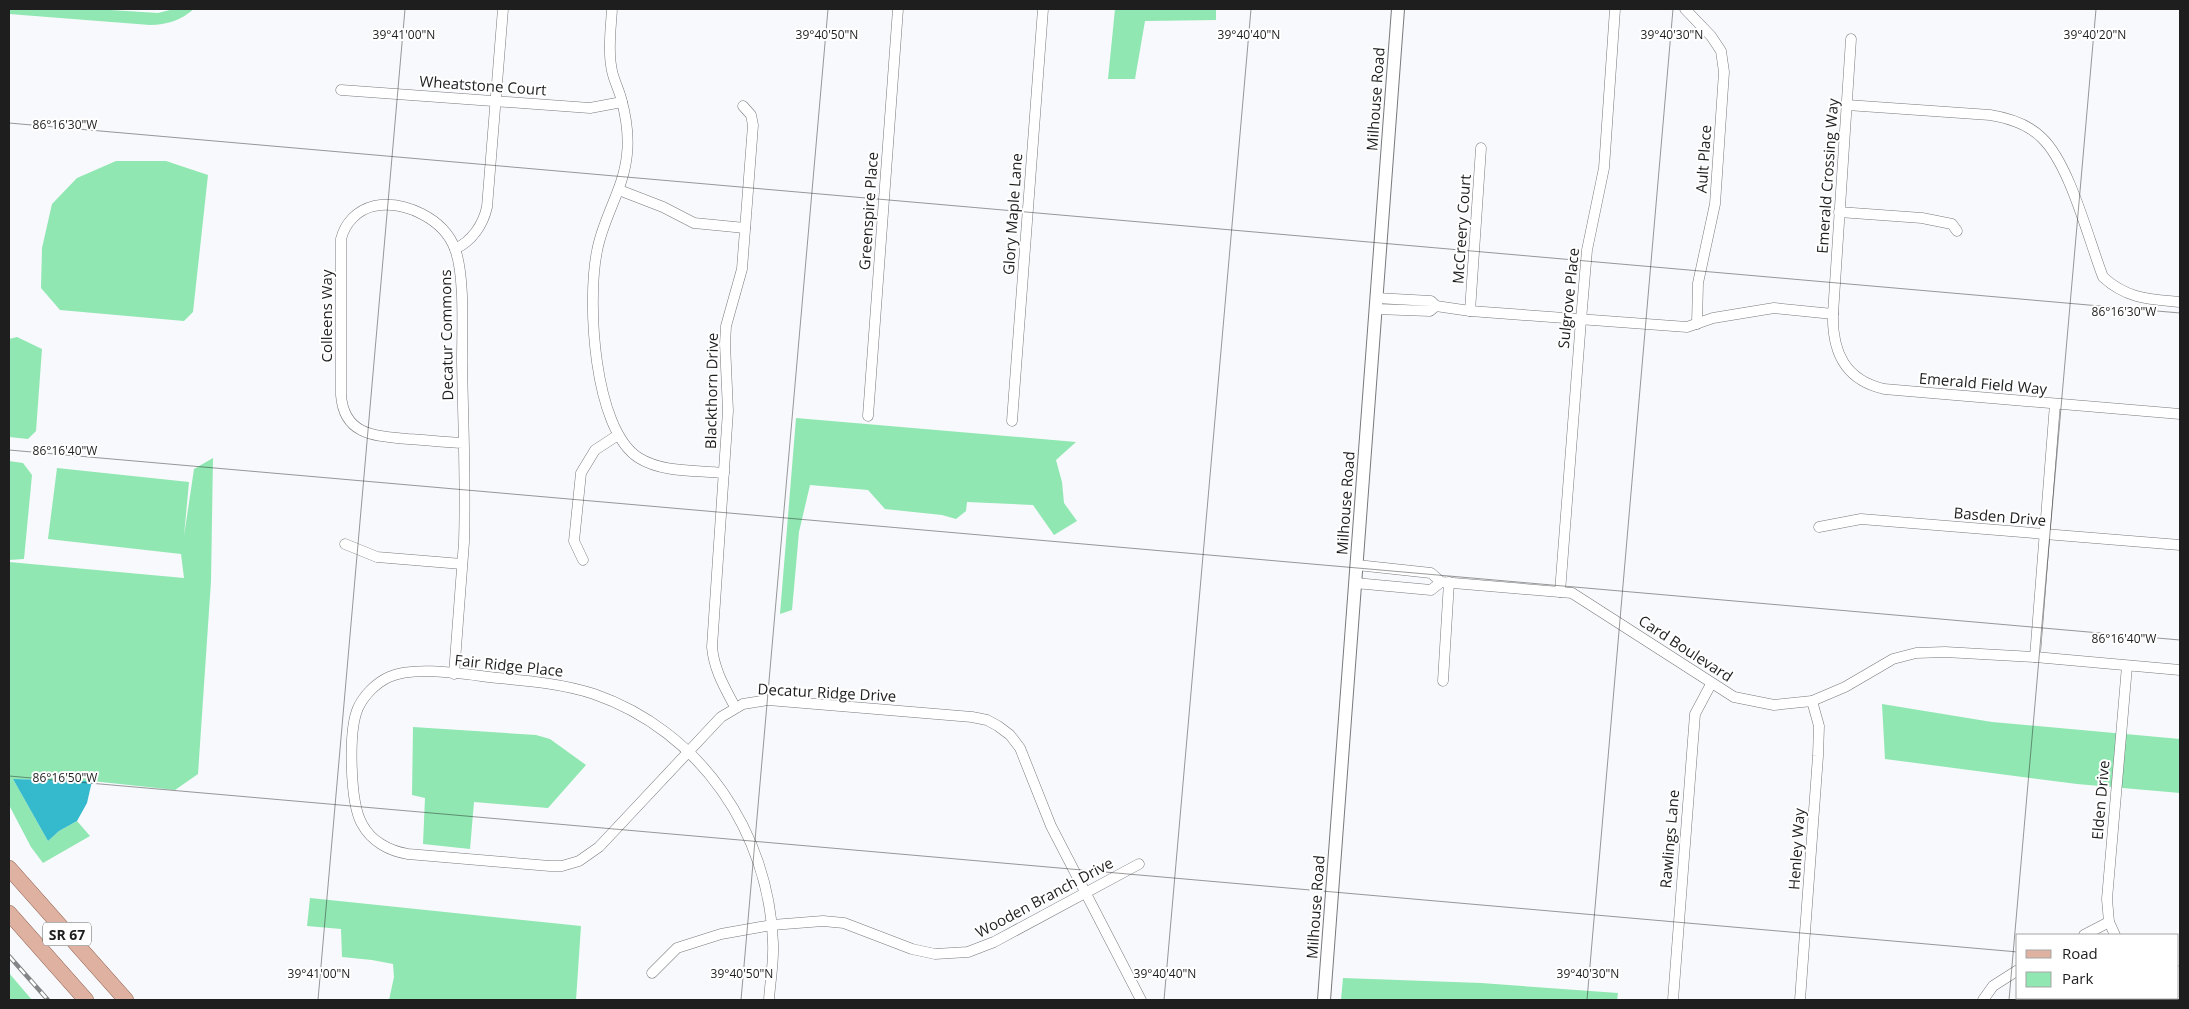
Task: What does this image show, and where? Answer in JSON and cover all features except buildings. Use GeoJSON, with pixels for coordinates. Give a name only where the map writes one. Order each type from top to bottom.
{"type":"FeatureCollection","features":[{"type":"Feature","properties":{"kind":"main road","name":"SR 67"},"geometry":{"type":"LineString","coordinates":[[9,868],[126,1000]]}},
{"type":"Feature","properties":{"kind":"main road","name":"SR 67"},"geometry":{"type":"LineString","coordinates":[[9,913],[86,1000]]}},
{"type":"Feature","properties":{"kind":"street","name":"Decatur Commons"},"geometry":{"type":"LineString","coordinates":[[454,674],[462,564],[463,443],[461,312],[459,264],[455,249],[475,234],[485,215],[503,9]]}},
{"type":"Feature","properties":{"kind":"street"},"geometry":{"type":"LineString","coordinates":[[612,9],[609,45],[611,66],[622,102],[626,124],[627,152],[619,190],[604,223],[596,252],[593,274],[594,338],[604,396],[618,435],[631,452],[652,465],[665,468],[724,472]]}},
{"type":"Feature","properties":{"kind":"street","name":"Greenspire Place"},"geometry":{"type":"LineString","coordinates":[[868,416],[898,9]]}},
{"type":"Feature","properties":{"kind":"street","name":"Glory Maple Lane"},"geometry":{"type":"LineString","coordinates":[[1012,421],[1043,9]]}},
{"type":"Feature","properties":{"kind":"street","name":"Milhouse Road"},"geometry":{"type":"LineString","coordinates":[[1324,1000],[1398,9]]}},
{"type":"Feature","properties":{"kind":"street","name":"Sulgrove Place"},"geometry":{"type":"LineString","coordinates":[[1560,592],[1581,320],[1588,250],[1604,168],[1615,9]]}},
{"type":"Feature","properties":{"kind":"street","name":"Ault Place"},"geometry":{"type":"LineString","coordinates":[[1685,9],[1711,36],[1721,51],[1724,72],[1715,204],[1698,283],[1696,324]]}},
{"type":"Feature","properties":{"kind":"street","name":"Emerald Crossing Way"},"geometry":{"type":"LineString","coordinates":[[1832,314],[1851,39]]}},
{"type":"Feature","properties":{"kind":"street","name":"Wheatstone Court"},"geometry":{"type":"LineString","coordinates":[[342,90],[590,108],[622,102]]}},
{"type":"Feature","properties":{"kind":"street"},"geometry":{"type":"LineString","coordinates":[[1847,105],[1990,115],[2013,119],[2041,137],[2058,158],[2103,277],[2113,286],[2139,298],[2180,302]]}},
{"type":"Feature","properties":{"kind":"street","name":"Blackthorn Drive"},"geometry":{"type":"LineString","coordinates":[[735,707],[721,680],[712,648],[728,402],[726,326],[742,269],[752,125],[751,115],[743,106]]}},
{"type":"Feature","properties":{"kind":"street","name":"McCreery Court"},"geometry":{"type":"LineString","coordinates":[[1470,311],[1481,148]]}},
{"type":"Feature","properties":{"kind":"street"},"geometry":{"type":"LineString","coordinates":[[619,190],[663,207],[694,223],[745,228]]}},
{"type":"Feature","properties":{"kind":"street","name":"Colleens Way"},"geometry":{"type":"LineString","coordinates":[[455,249],[447,235],[436,224],[424,215],[404,208],[372,207],[360,212],[350,220],[342,235],[340,248],[341,395],[342,404],[349,420],[366,433],[379,436],[463,443]]}},
{"type":"Feature","properties":{"kind":"street"},"geometry":{"type":"LineString","coordinates":[[1839,212],[1922,218],[1952,224],[1957,231]]}},
{"type":"Feature","properties":{"kind":"street"},"geometry":{"type":"LineString","coordinates":[[1376,303],[1430,301],[1436,306],[1470,311],[1687,327],[1714,318],[1774,308],[1832,314]]}},
{"type":"Feature","properties":{"kind":"street","name":"Emerald Field Way"},"geometry":{"type":"LineString","coordinates":[[1832,314],[1832,331],[1838,355],[1845,367],[1870,386],[1884,390],[2180,414]]}},
{"type":"Feature","properties":{"kind":"street"},"geometry":{"type":"LineString","coordinates":[[2035,657],[2055,404]]}},
{"type":"Feature","properties":{"kind":"street"},"geometry":{"type":"LineString","coordinates":[[583,560],[574,541],[581,473],[595,450],[618,435]]}},
{"type":"Feature","properties":{"kind":"street","name":"Basden Drive"},"geometry":{"type":"LineString","coordinates":[[1819,527],[1861,519],[2180,545]]}},
{"type":"Feature","properties":{"kind":"street"},"geometry":{"type":"LineString","coordinates":[[346,544],[377,557],[462,564]]}},
{"type":"Feature","properties":{"kind":"street","name":"Card Boulevard"},"geometry":{"type":"LineString","coordinates":[[1356,565],[1431,573],[1445,582],[1572,593],[1734,697],[1774,705],[1812,701],[1845,687],[1893,659],[1916,653],[1945,652],[2035,657],[2180,670]]}},
{"type":"Feature","properties":{"kind":"street"},"geometry":{"type":"LineString","coordinates":[[1443,681],[1445,582]]}},
{"type":"Feature","properties":{"kind":"street","name":"Card Boulevard"},"geometry":{"type":"LineString","coordinates":[[1355,583],[1431,590],[1445,582]]}},
{"type":"Feature","properties":{"kind":"street","name":"Elden Drive"},"geometry":{"type":"LineString","coordinates":[[2115,934],[2110,922],[2107,899],[2126,666]]}},
{"type":"Feature","properties":{"kind":"street","name":"Fair Ridge Place"},"geometry":{"type":"LineString","coordinates":[[360,820],[353,796],[354,722],[360,703],[373,688],[388,678],[404,672],[535,681],[585,691],[612,701],[661,729],[689,752],[724,793],[750,837],[766,885],[772,925],[774,946],[769,1000]]}},
{"type":"Feature","properties":{"kind":"street","name":"Rawlings Lane"},"geometry":{"type":"LineString","coordinates":[[1673,1000],[1695,714],[1711,684]]}},
{"type":"Feature","properties":{"kind":"street","name":"Decatur Ridge Drive"},"geometry":{"type":"LineString","coordinates":[[360,820],[371,836],[382,845],[401,853],[550,866],[569,864],[579,861],[594,852],[721,717],[735,707],[756,701],[768,700],[974,717],[995,724],[1010,735],[1021,750],[1035,791],[1050,826],[1142,1000]]}},
{"type":"Feature","properties":{"kind":"street","name":"Henley Way"},"geometry":{"type":"LineString","coordinates":[[1800,1000],[1818,756],[1819,726],[1812,701]]}},
{"type":"Feature","properties":{"kind":"street","name":"Wooden Branch Drive"},"geometry":{"type":"LineString","coordinates":[[652,973],[677,948],[721,934],[772,925],[823,921],[840,922],[856,926],[921,952],[960,953],[994,942],[1139,864]]}},
{"type":"Feature","properties":{"kind":"street"},"geometry":{"type":"LineString","coordinates":[[2086,934],[2110,922]]}},
{"type":"Feature","properties":{"kind":"street"},"geometry":{"type":"LineString","coordinates":[[1984,1000],[1993,986],[2016,971]]}},
{"type":"Feature","properties":{"kind":"green space"},"geometry":{"type":"Polygon","coordinates":[[[9,9],[95,9],[158,13],[174,9],[194,9],[174,21],[150,25],[9,14],[9,9]]]}},
{"type":"Feature","properties":{"kind":"green space"},"geometry":{"type":"Polygon","coordinates":[[[1115,9],[1216,9],[1216,20],[1145,21],[1135,79],[1108,79],[1115,9]]]}},
{"type":"Feature","properties":{"kind":"green space"},"geometry":{"type":"Polygon","coordinates":[[[116,161],[166,161],[208,175],[193,312],[184,321],[60,310],[41,288],[42,248],[52,204],[77,178],[116,161]]]}},
{"type":"Feature","properties":{"kind":"green space"},"geometry":{"type":"Polygon","coordinates":[[[17,337],[42,349],[36,431],[28,439],[9,437],[9,339],[17,337]]]}},
{"type":"Feature","properties":{"kind":"green space"},"geometry":{"type":"Polygon","coordinates":[[[796,418],[1076,442],[1056,460],[1062,482],[1064,503],[1077,521],[1054,535],[1033,505],[967,502],[966,511],[956,519],[942,515],[885,509],[868,490],[810,485],[799,532],[792,610],[780,614],[796,418]]]}},
{"type":"Feature","properties":{"kind":"green space"},"geometry":{"type":"Polygon","coordinates":[[[213,458],[211,581],[198,774],[175,790],[92,781],[13,779],[48,841],[59,831],[77,821],[90,836],[43,863],[31,847],[9,805],[9,562],[184,578],[181,554],[48,539],[57,468],[189,482],[184,536],[194,469],[213,458]]]}},
{"type":"Feature","properties":{"kind":"green space"},"geometry":{"type":"Polygon","coordinates":[[[9,461],[23,463],[32,475],[24,559],[9,560],[9,461]]]}},
{"type":"Feature","properties":{"kind":"green space"},"geometry":{"type":"Polygon","coordinates":[[[1882,704],[1992,722],[2180,739],[2180,793],[2077,784],[1885,759],[1882,704]]]}},
{"type":"Feature","properties":{"kind":"green space"},"geometry":{"type":"Polygon","coordinates":[[[413,727],[536,735],[550,739],[586,765],[548,808],[474,802],[470,849],[423,844],[425,798],[412,795],[413,727]]]}},
{"type":"Feature","properties":{"kind":"green space"},"geometry":{"type":"Polygon","coordinates":[[[310,898],[581,926],[576,1000],[389,1000],[394,977],[393,964],[342,957],[341,929],[307,926],[310,898]]]}},
{"type":"Feature","properties":{"kind":"green space"},"geometry":{"type":"Polygon","coordinates":[[[9,973],[32,1000],[9,1000],[9,973]]]}},
{"type":"Feature","properties":{"kind":"green space"},"geometry":{"type":"Polygon","coordinates":[[[1343,978],[1481,983],[1618,993],[1617,1000],[1341,1000],[1343,978]]]}},
{"type":"Feature","properties":{"kind":"water"},"geometry":{"type":"Polygon","coordinates":[[[13,779],[92,781],[87,803],[77,821],[59,831],[48,841],[13,779]]]}},
{"type":"Feature","properties":{"kind":"railway"},"geometry":{"type":"LineString","coordinates":[[9,956],[48,1000]]}}]}
